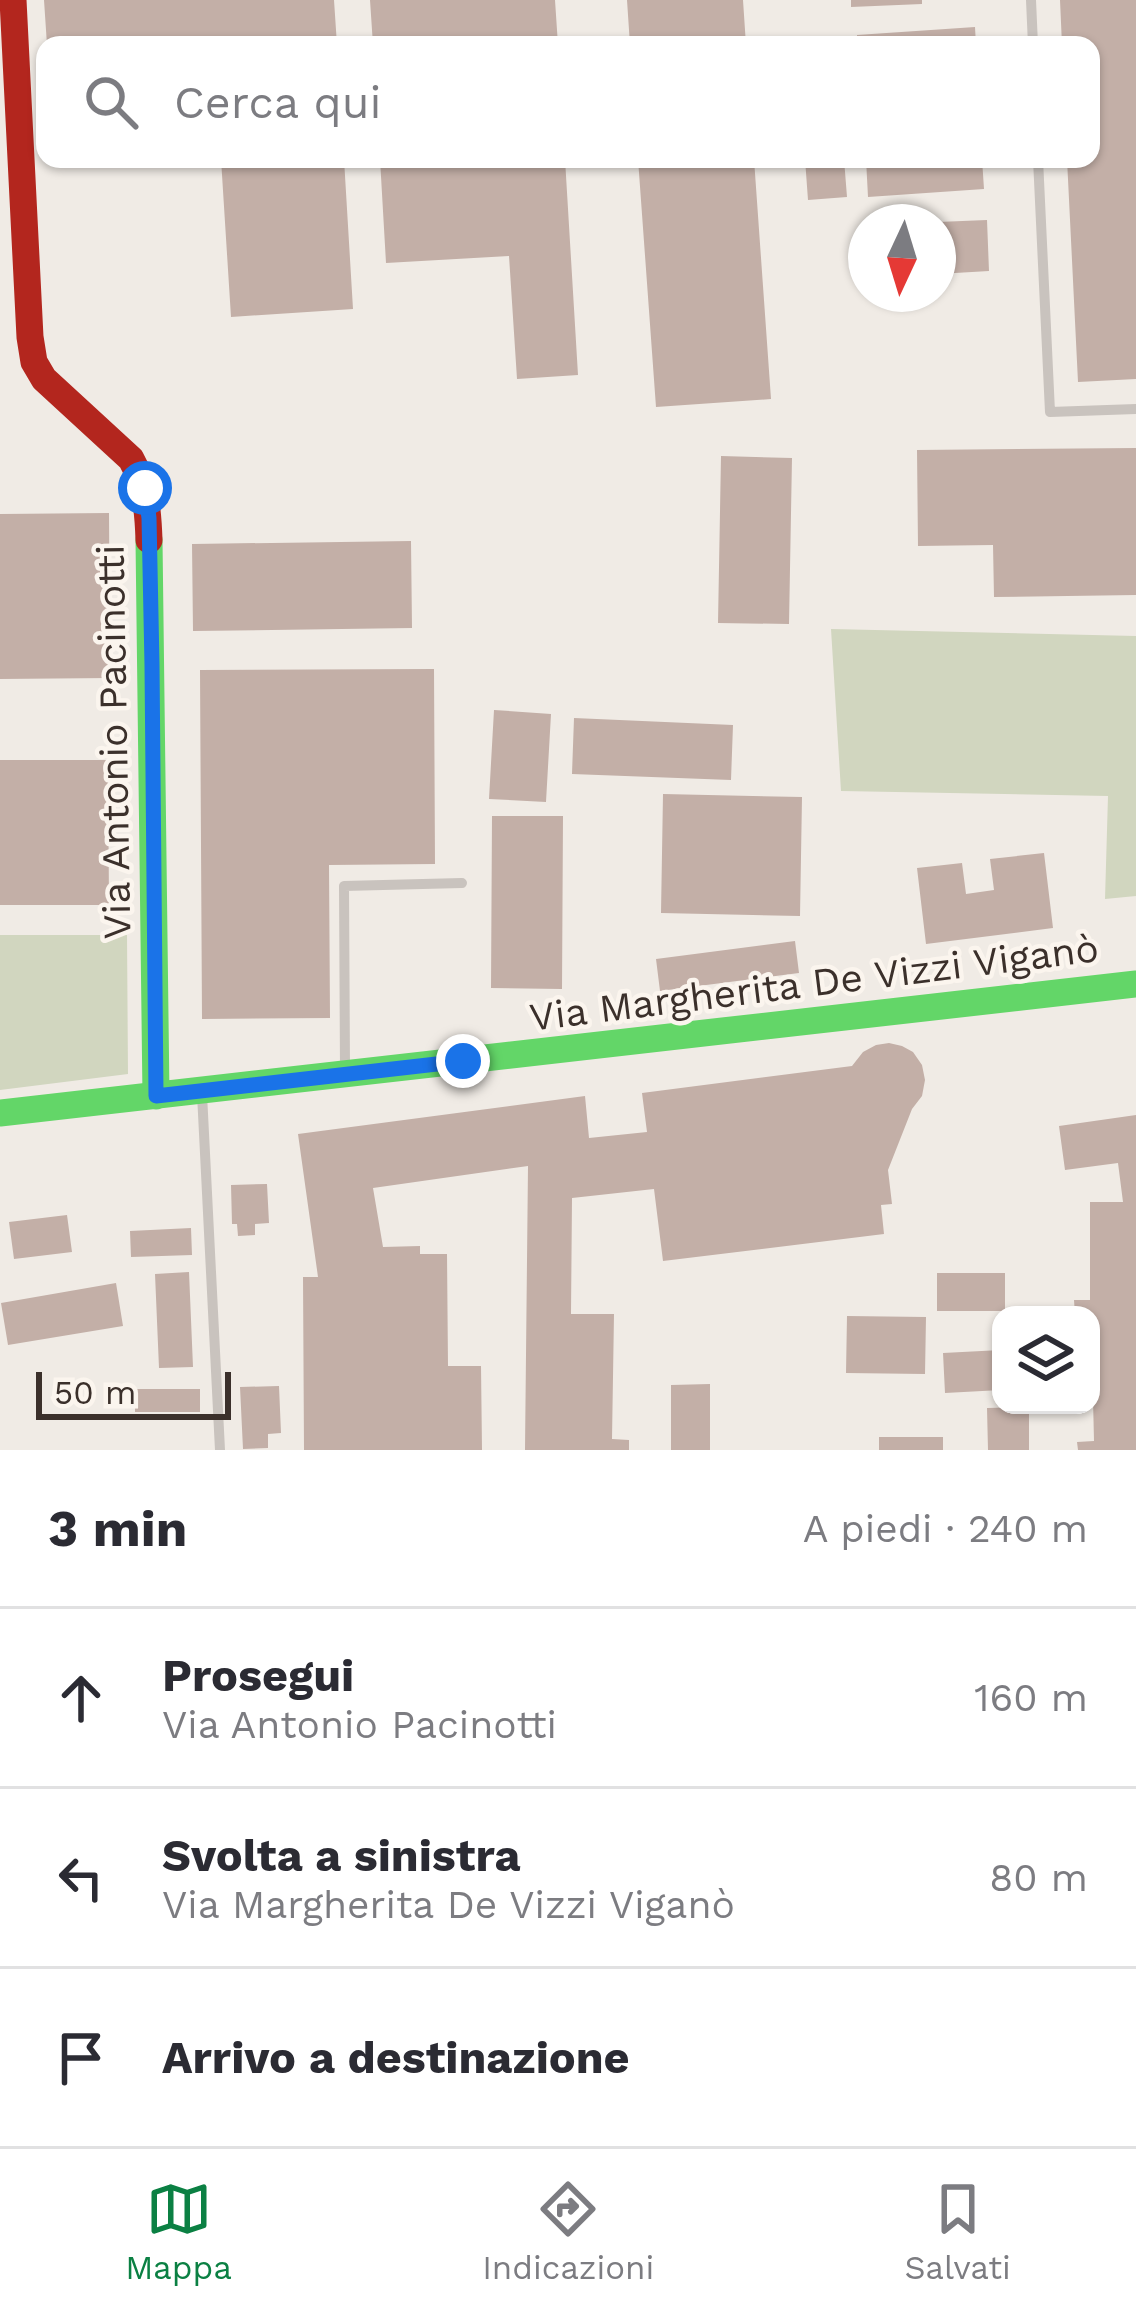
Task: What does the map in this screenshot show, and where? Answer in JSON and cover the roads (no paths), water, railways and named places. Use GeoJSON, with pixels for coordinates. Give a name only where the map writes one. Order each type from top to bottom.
{"type":"FeatureCollection","features":[{"type":"Feature","properties":{"kind":"street","name":"Via Antonio Pacinotti"},"geometry":{"type":"LineString","coordinates":[[13,0],[34,362],[44,379],[131,460],[148,502],[156,1096]]}},
{"type":"Feature","properties":{"kind":"street","name":"Via Margherita De Vizzi Viganò"},"geometry":{"type":"LineString","coordinates":[[0,1113],[1136,984]]}},
{"type":"Feature","properties":{"kind":"lane"},"geometry":{"type":"LineString","coordinates":[[1031,0],[1033,36]]}},
{"type":"Feature","properties":{"kind":"lane"},"geometry":{"type":"LineString","coordinates":[[1038,168],[1050,412],[1136,409]]}},
{"type":"Feature","properties":{"kind":"lane"},"geometry":{"type":"LineString","coordinates":[[345,1074],[344,886],[462,883]]}},
{"type":"Feature","properties":{"kind":"lane"},"geometry":{"type":"LineString","coordinates":[[202,1091],[220,1450]]}}]}
